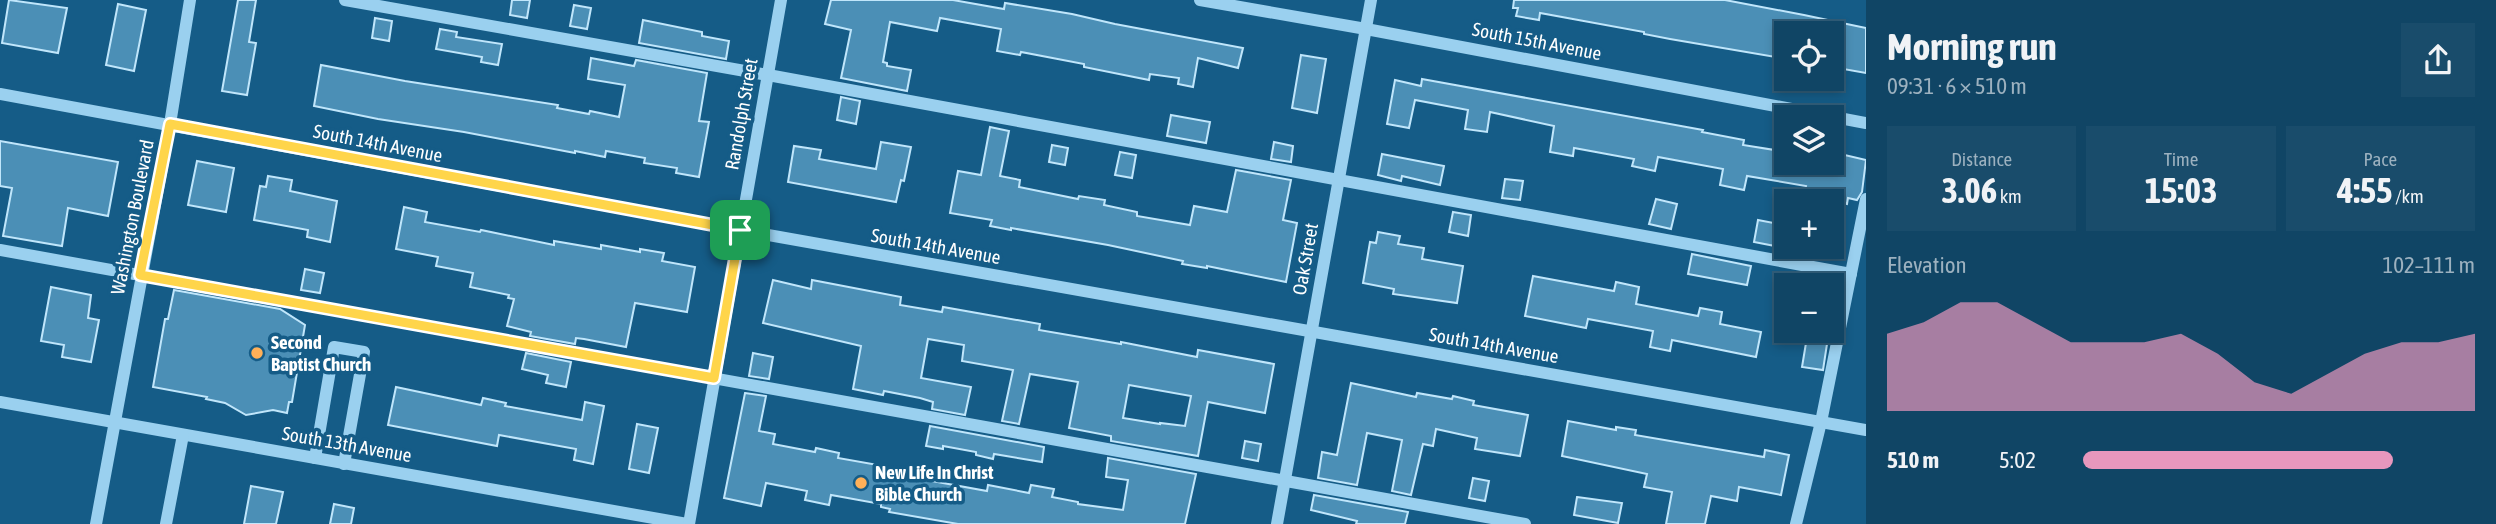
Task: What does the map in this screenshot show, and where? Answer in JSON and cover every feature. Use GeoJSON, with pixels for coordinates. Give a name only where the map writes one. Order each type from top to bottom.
{"type":"FeatureCollection","features":[{"type":"Feature","properties":{"kind":"street","name":"Washington Boulevard"},"geometry":{"type":"LineString","coordinates":[[96,524],[170,124],[190,0]]}},
{"type":"Feature","properties":{"kind":"street"},"geometry":{"type":"LineString","coordinates":[[345,0],[1851,274]]}},
{"type":"Feature","properties":{"kind":"street","name":"Randolph Street"},"geometry":{"type":"LineString","coordinates":[[688,524],[781,0]]}},
{"type":"Feature","properties":{"kind":"street","name":"South 15th Avenue"},"geometry":{"type":"LineString","coordinates":[[1200,0],[1866,123]]}},
{"type":"Feature","properties":{"kind":"street","name":"Oak Street"},"geometry":{"type":"LineString","coordinates":[[1277,524],[1371,0]]}},
{"type":"Feature","properties":{"kind":"street","name":"South 14th Avenue"},"geometry":{"type":"LineString","coordinates":[[0,94],[740,230],[1866,430]]}},
{"type":"Feature","properties":{"kind":"street"},"geometry":{"type":"LineString","coordinates":[[1796,524],[1821,422],[1866,199]]}},
{"type":"Feature","properties":{"kind":"street"},"geometry":{"type":"LineString","coordinates":[[0,250],[1525,524]]}},
{"type":"Feature","properties":{"kind":"street"},"geometry":{"type":"LineString","coordinates":[[314,458],[334,347],[364,352],[344,464]]}},
{"type":"Feature","properties":{"kind":"street","name":"South 13th Avenue"},"geometry":{"type":"LineString","coordinates":[[0,402],[688,524]]}},
{"type":"Feature","properties":{"kind":"street"},"geometry":{"type":"LineString","coordinates":[[166,524],[183,435]]}},
{"type":"Feature","properties":{"kind":"building"},"geometry":{"type":"Polygon","coordinates":[[[9,0],[67,8],[58,53],[2,43],[9,0]]]}},
{"type":"Feature","properties":{"kind":"building"},"geometry":{"type":"Polygon","coordinates":[[[238,0],[256,0],[249,42],[256,43],[247,95],[222,91],[238,0]]]}},
{"type":"Feature","properties":{"kind":"building"},"geometry":{"type":"Polygon","coordinates":[[[512,0],[530,0],[527,18],[510,15],[512,0]]]}},
{"type":"Feature","properties":{"kind":"building"},"geometry":{"type":"Polygon","coordinates":[[[831,0],[953,0],[1004,9],[1005,3],[1243,48],[1238,68],[1198,58],[1193,87],[1178,84],[1179,78],[1150,74],[1149,80],[1084,67],[1084,64],[1021,52],[1020,55],[997,51],[1001,29],[940,18],[937,31],[890,22],[883,62],[887,63],[887,66],[911,70],[907,91],[841,78],[851,30],[825,24],[831,0]]]}},
{"type":"Feature","properties":{"kind":"building"},"geometry":{"type":"Polygon","coordinates":[[[1514,0],[1725,0],[1833,21],[1774,21],[1774,57],[1540,13],[1539,20],[1516,16],[1518,8],[1513,8],[1514,0]]]}},
{"type":"Feature","properties":{"kind":"building"},"geometry":{"type":"Polygon","coordinates":[[[118,4],[146,10],[134,71],[106,65],[118,4]]]}},
{"type":"Feature","properties":{"kind":"building"},"geometry":{"type":"Polygon","coordinates":[[[574,5],[591,8],[587,29],[570,26],[574,5]]]}},
{"type":"Feature","properties":{"kind":"building"},"geometry":{"type":"Polygon","coordinates":[[[375,18],[392,21],[389,41],[372,38],[375,18]]]}},
{"type":"Feature","properties":{"kind":"building"},"geometry":{"type":"Polygon","coordinates":[[[643,20],[702,32],[702,36],[729,41],[726,59],[639,43],[643,20]]]}},
{"type":"Feature","properties":{"kind":"building"},"geometry":{"type":"Polygon","coordinates":[[[1844,23],[1866,28],[1866,73],[1844,69],[1844,23]]]}},
{"type":"Feature","properties":{"kind":"building"},"geometry":{"type":"Polygon","coordinates":[[[440,29],[457,32],[456,37],[502,44],[498,65],[481,62],[482,57],[436,49],[440,29]]]}},
{"type":"Feature","properties":{"kind":"building"},"geometry":{"type":"Polygon","coordinates":[[[1301,55],[1326,59],[1317,113],[1292,108],[1301,55]]]}},
{"type":"Feature","properties":{"kind":"building"},"geometry":{"type":"Polygon","coordinates":[[[591,58],[634,66],[636,60],[707,73],[699,121],[709,122],[699,177],[676,173],[677,168],[644,163],[645,158],[606,151],[605,157],[575,153],[314,106],[321,65],[558,105],[557,108],[589,114],[590,111],[619,117],[625,85],[588,79],[591,58]]]}},
{"type":"Feature","properties":{"kind":"building"},"geometry":{"type":"Polygon","coordinates":[[[1422,79],[1703,130],[1702,132],[1744,140],[1743,145],[1774,150],[1774,175],[1844,175],[1844,155],[1866,160],[1862,192],[1857,200],[1848,198],[1847,204],[1844,203],[1844,189],[1805,189],[1806,186],[1747,176],[1744,190],[1720,185],[1723,169],[1658,157],[1655,171],[1632,166],[1634,159],[1574,148],[1573,156],[1550,152],[1554,126],[1490,112],[1487,132],[1465,129],[1468,110],[1415,100],[1409,128],[1387,124],[1395,80],[1421,86],[1422,79]]]}},
{"type":"Feature","properties":{"kind":"building"},"geometry":{"type":"Polygon","coordinates":[[[841,97],[860,101],[856,124],[837,120],[841,97]]]}},
{"type":"Feature","properties":{"kind":"building"},"geometry":{"type":"Polygon","coordinates":[[[1171,115],[1210,122],[1206,143],[1167,136],[1171,115]]]}},
{"type":"Feature","properties":{"kind":"building"},"geometry":{"type":"Polygon","coordinates":[[[990,127],[1009,131],[1000,176],[1020,180],[1019,187],[1078,199],[1079,196],[1105,200],[1104,205],[1137,212],[1137,216],[1190,225],[1194,206],[1227,212],[1236,170],[1291,180],[1283,220],[1297,223],[1286,282],[1207,266],[1182,264],[1183,261],[1108,245],[990,226],[992,220],[950,213],[958,171],[981,175],[990,127]]]}},
{"type":"Feature","properties":{"kind":"building"},"geometry":{"type":"Polygon","coordinates":[[[0,141],[118,162],[108,216],[68,208],[62,246],[3,236],[12,188],[0,186],[0,141]]]}},
{"type":"Feature","properties":{"kind":"building"},"geometry":{"type":"Polygon","coordinates":[[[881,142],[911,147],[904,181],[901,180],[896,202],[788,182],[794,146],[821,150],[819,159],[876,169],[881,142]]]}},
{"type":"Feature","properties":{"kind":"building"},"geometry":{"type":"Polygon","coordinates":[[[1274,142],[1293,146],[1291,162],[1271,159],[1274,142]]]}},
{"type":"Feature","properties":{"kind":"building"},"geometry":{"type":"Polygon","coordinates":[[[1052,145],[1068,148],[1065,165],[1049,162],[1052,145]]]}},
{"type":"Feature","properties":{"kind":"building"},"geometry":{"type":"Polygon","coordinates":[[[1120,152],[1136,155],[1132,178],[1115,175],[1120,152]]]}},
{"type":"Feature","properties":{"kind":"building"},"geometry":{"type":"Polygon","coordinates":[[[1382,154],[1444,166],[1440,185],[1402,176],[1401,181],[1378,175],[1382,154]]]}},
{"type":"Feature","properties":{"kind":"building"},"geometry":{"type":"Polygon","coordinates":[[[197,161],[234,168],[226,212],[188,205],[197,161]]]}},
{"type":"Feature","properties":{"kind":"building"},"geometry":{"type":"Polygon","coordinates":[[[268,176],[292,180],[290,191],[337,201],[330,242],[307,237],[308,230],[254,220],[260,186],[266,187],[268,176]]]}},
{"type":"Feature","properties":{"kind":"building"},"geometry":{"type":"Polygon","coordinates":[[[1505,179],[1523,181],[1520,200],[1502,198],[1505,179]]]}},
{"type":"Feature","properties":{"kind":"building"},"geometry":{"type":"Polygon","coordinates":[[[1656,199],[1677,204],[1671,229],[1649,224],[1656,199]]]}},
{"type":"Feature","properties":{"kind":"building"},"geometry":{"type":"Polygon","coordinates":[[[404,207],[427,212],[425,222],[480,232],[481,230],[554,245],[554,241],[601,249],[601,245],[664,253],[662,261],[695,267],[687,312],[635,303],[626,347],[576,338],[575,344],[530,336],[531,332],[507,326],[514,299],[508,298],[509,295],[470,287],[473,273],[436,266],[438,257],[396,249],[404,207]]]}},
{"type":"Feature","properties":{"kind":"building"},"geometry":{"type":"Polygon","coordinates":[[[1453,212],[1471,215],[1468,236],[1449,232],[1453,212]]]}},
{"type":"Feature","properties":{"kind":"building"},"geometry":{"type":"Polygon","coordinates":[[[1758,220],[1774,223],[1774,246],[1754,242],[1758,220]]]}},
{"type":"Feature","properties":{"kind":"building"},"geometry":{"type":"Polygon","coordinates":[[[1378,232],[1400,236],[1398,244],[1424,248],[1422,259],[1463,266],[1457,303],[1393,294],[1394,289],[1363,283],[1370,242],[1376,243],[1378,232]]]}},
{"type":"Feature","properties":{"kind":"building"},"geometry":{"type":"Polygon","coordinates":[[[1692,254],[1751,266],[1747,285],[1688,274],[1692,254]]]}},
{"type":"Feature","properties":{"kind":"building"},"geometry":{"type":"Polygon","coordinates":[[[305,269],[324,273],[320,293],[301,290],[305,269]]]}},
{"type":"Feature","properties":{"kind":"building"},"geometry":{"type":"Polygon","coordinates":[[[1533,276],[1614,291],[1616,282],[1639,287],[1636,304],[1698,316],[1700,308],[1722,312],[1720,324],[1761,332],[1756,357],[1672,340],[1670,351],[1650,347],[1653,331],[1588,319],[1586,328],[1525,316],[1533,276]]]}},
{"type":"Feature","properties":{"kind":"building"},"geometry":{"type":"Polygon","coordinates":[[[773,280],[811,289],[812,280],[901,297],[900,305],[942,312],[943,307],[1040,324],[1039,330],[1197,357],[1198,350],[1274,364],[1265,413],[1208,402],[1198,456],[1111,441],[1111,436],[1069,428],[1078,382],[1030,374],[1019,424],[1002,421],[1013,370],[962,361],[964,345],[928,339],[921,378],[971,387],[965,415],[932,409],[933,402],[920,398],[884,391],[883,395],[853,389],[861,346],[763,323],[773,280]],[[1129,385],[1123,418],[1185,426],[1191,396],[1129,385]]]}},
{"type":"Feature","properties":{"kind":"building"},"geometry":{"type":"Polygon","coordinates":[[[51,287],[91,295],[88,318],[99,320],[91,362],[62,357],[64,345],[41,341],[51,287]]]}},
{"type":"Feature","properties":{"kind":"building","name":"Second Baptist Church"},"geometry":{"type":"Polygon","coordinates":[[[174,290],[280,309],[305,325],[292,402],[289,402],[287,413],[273,410],[246,415],[225,403],[206,399],[207,397],[153,387],[165,319],[168,319],[174,290]]]}},
{"type":"Feature","properties":{"kind":"building"},"geometry":{"type":"Polygon","coordinates":[[[1806,343],[1827,343],[1823,370],[1802,367],[1806,343]]]}},
{"type":"Feature","properties":{"kind":"building"},"geometry":{"type":"Polygon","coordinates":[[[526,353],[571,362],[566,387],[546,383],[548,375],[522,369],[526,353]]]}},
{"type":"Feature","properties":{"kind":"building"},"geometry":{"type":"Polygon","coordinates":[[[753,353],[773,357],[769,379],[749,376],[753,353]]]}},
{"type":"Feature","properties":{"kind":"building"},"geometry":{"type":"Polygon","coordinates":[[[1351,383],[1416,397],[1417,393],[1452,399],[1453,396],[1474,401],[1473,405],[1528,415],[1520,456],[1475,449],[1477,438],[1436,429],[1433,446],[1423,444],[1411,495],[1392,491],[1402,440],[1367,433],[1357,485],[1318,478],[1322,452],[1337,455],[1351,383]]]}},
{"type":"Feature","properties":{"kind":"building"},"geometry":{"type":"Polygon","coordinates":[[[396,387],[481,405],[483,398],[506,403],[505,406],[582,420],[585,402],[604,406],[593,464],[574,460],[576,449],[499,435],[497,446],[388,425],[396,387]]]}},
{"type":"Feature","properties":{"kind":"building"},"geometry":{"type":"Polygon","coordinates":[[[745,393],[766,396],[759,431],[775,434],[773,444],[815,452],[816,448],[839,453],[838,458],[878,465],[877,471],[987,491],[988,485],[1029,493],[1031,485],[1054,489],[1052,497],[1078,504],[1123,510],[1128,480],[1106,477],[1108,458],[1196,474],[1185,524],[958,524],[889,512],[890,509],[881,507],[881,504],[831,495],[829,505],[805,500],[807,491],[766,483],[761,506],[724,498],[745,393]]]}},
{"type":"Feature","properties":{"kind":"building"},"geometry":{"type":"Polygon","coordinates":[[[1568,421],[1616,430],[1616,427],[1636,430],[1635,435],[1764,457],[1765,450],[1789,455],[1781,495],[1739,487],[1737,501],[1711,496],[1705,524],[1666,524],[1672,492],[1644,487],[1647,474],[1562,456],[1568,421]]]}},
{"type":"Feature","properties":{"kind":"building"},"geometry":{"type":"Polygon","coordinates":[[[637,424],[658,428],[649,473],[629,469],[637,424]]]}},
{"type":"Feature","properties":{"kind":"building"},"geometry":{"type":"Polygon","coordinates":[[[930,426],[1044,447],[1042,462],[994,454],[993,459],[976,455],[976,452],[926,446],[930,426]]]}},
{"type":"Feature","properties":{"kind":"building"},"geometry":{"type":"Polygon","coordinates":[[[1245,441],[1261,444],[1258,461],[1242,458],[1245,441]]]}},
{"type":"Feature","properties":{"kind":"building"},"geometry":{"type":"Polygon","coordinates":[[[1473,478],[1489,481],[1485,501],[1469,498],[1473,478]]]}},
{"type":"Feature","properties":{"kind":"building"},"geometry":{"type":"Polygon","coordinates":[[[251,486],[283,492],[276,524],[244,524],[251,486]]]}},
{"type":"Feature","properties":{"kind":"building"},"geometry":{"type":"Polygon","coordinates":[[[1314,495],[1408,512],[1405,524],[1356,524],[1357,521],[1311,510],[1314,495]]]}},
{"type":"Feature","properties":{"kind":"building"},"geometry":{"type":"Polygon","coordinates":[[[1577,497],[1622,503],[1618,523],[1574,515],[1577,497]]]}},
{"type":"Feature","properties":{"kind":"building"},"geometry":{"type":"Polygon","coordinates":[[[334,504],[354,508],[351,524],[330,524],[334,504]]]}},
{"type":"Feature","properties":{"kind":"place","name":"Second Baptist Church"},"geometry":{"type":"Point","coordinates":[257,353]}},
{"type":"Feature","properties":{"kind":"place","name":"New Life In Christ Bible Church"},"geometry":{"type":"Point","coordinates":[861,483]}},
{"type":"Feature","properties":{"kind":"route"},"geometry":{"type":"LineString","coordinates":[[170,124],[740,230],[714,378],[140,275],[170,124]]}}]}
